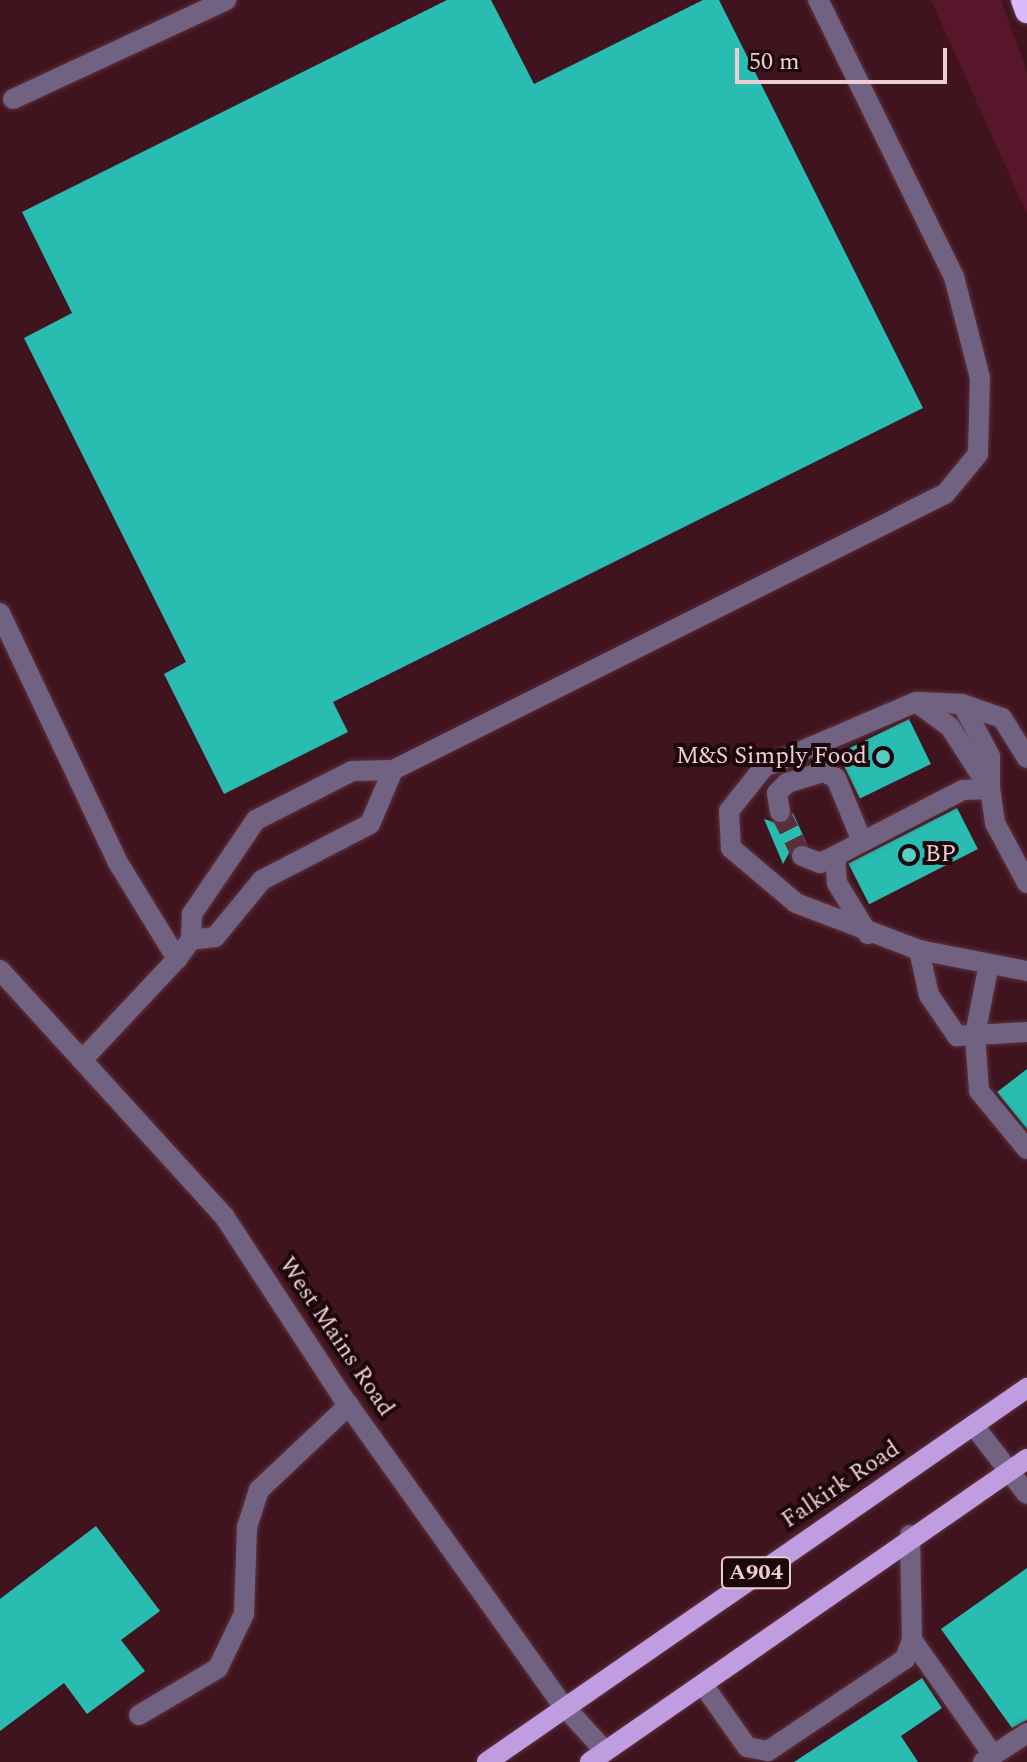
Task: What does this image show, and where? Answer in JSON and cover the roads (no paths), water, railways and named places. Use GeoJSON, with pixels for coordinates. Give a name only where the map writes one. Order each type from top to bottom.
{"type":"FeatureCollection","features":[{"type":"Feature","properties":{"kind":"highway"},"geometry":{"type":"LineString","coordinates":[[1023,0],[1027,11]]}},
{"type":"Feature","properties":{"kind":"main road","name":"Falkirk Road"},"geometry":{"type":"LineString","coordinates":[[487,1762],[562,1704],[1027,1388]]}},
{"type":"Feature","properties":{"kind":"main road","name":"A904"},"geometry":{"type":"LineString","coordinates":[[597,1757],[704,1686],[910,1535],[1027,1459]]}},
{"type":"Feature","properties":{"kind":"street"},"geometry":{"type":"LineString","coordinates":[[13,99],[226,0]]}},
{"type":"Feature","properties":{"kind":"street"},"geometry":{"type":"LineString","coordinates":[[82,1060],[177,959],[191,940],[192,914],[256,820],[352,771],[393,770],[945,494],[978,454],[980,378],[954,277],[818,0]]}},
{"type":"Feature","properties":{"kind":"street"},"geometry":{"type":"LineString","coordinates":[[0,613],[117,861],[177,959]]}},
{"type":"Feature","properties":{"kind":"street"},"geometry":{"type":"LineString","coordinates":[[916,702],[950,727],[990,789]]}},
{"type":"Feature","properties":{"kind":"street"},"geometry":{"type":"LineString","coordinates":[[1027,758],[1002,718],[962,704],[916,702],[764,767],[729,811],[731,848],[750,869],[796,903],[868,934],[919,950],[1027,971]]}},
{"type":"Feature","properties":{"kind":"street"},"geometry":{"type":"LineString","coordinates":[[962,704],[990,756],[990,789],[995,823],[1027,883]]}},
{"type":"Feature","properties":{"kind":"street"},"geometry":{"type":"LineString","coordinates":[[191,940],[215,937],[262,880],[370,824],[393,770]]}},
{"type":"Feature","properties":{"kind":"street"},"geometry":{"type":"LineString","coordinates":[[780,812],[777,793],[787,783],[824,772],[836,778],[861,839]]}},
{"type":"Feature","properties":{"kind":"street"},"geometry":{"type":"LineString","coordinates":[[802,856],[808,863],[835,856],[861,839],[963,790],[990,789]]}},
{"type":"Feature","properties":{"kind":"street"},"geometry":{"type":"LineString","coordinates":[[835,856],[837,883],[868,934]]}},
{"type":"Feature","properties":{"kind":"street"},"geometry":{"type":"LineString","coordinates":[[919,950],[929,995],[957,1036],[1027,1032]]}},
{"type":"Feature","properties":{"kind":"street"},"geometry":{"type":"LineString","coordinates":[[989,964],[975,1035],[979,1091],[1027,1149]]}},
{"type":"Feature","properties":{"kind":"street","name":"West Mains Road"},"geometry":{"type":"LineString","coordinates":[[0,970],[224,1216],[349,1405],[597,1757]]}},
{"type":"Feature","properties":{"kind":"street"},"geometry":{"type":"LineString","coordinates":[[139,1715],[218,1668],[244,1614],[247,1527],[259,1490],[349,1405]]}},
{"type":"Feature","properties":{"kind":"street"},"geometry":{"type":"LineString","coordinates":[[974,1426],[1027,1494]]}},
{"type":"Feature","properties":{"kind":"street"},"geometry":{"type":"LineString","coordinates":[[704,1686],[747,1747],[764,1757],[905,1659],[912,1640],[910,1535]]}},
{"type":"Feature","properties":{"kind":"street"},"geometry":{"type":"LineString","coordinates":[[912,1640],[988,1759],[1027,1733]]}},
{"type":"Feature","properties":{"kind":"tunnel"},"geometry":{"type":"LineString","coordinates":[[780,812],[802,856]]}},
{"type":"Feature","properties":{"kind":"place","name":"M&S Simply Food"},"geometry":{"type":"Point","coordinates":[883,757]}},
{"type":"Feature","properties":{"kind":"place","name":"BP"},"geometry":{"type":"Point","coordinates":[909,855]}}]}
